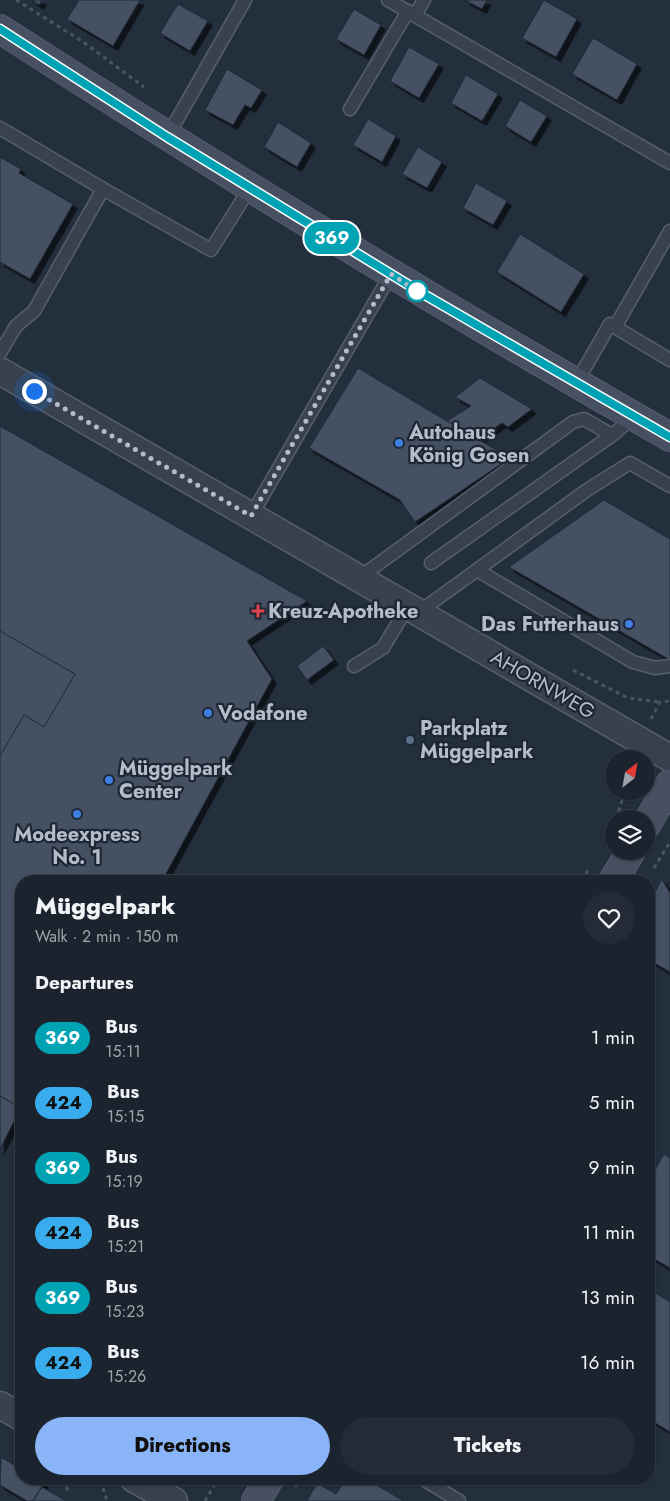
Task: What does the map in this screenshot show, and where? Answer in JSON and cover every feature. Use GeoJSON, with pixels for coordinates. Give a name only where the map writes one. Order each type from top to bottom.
{"type":"FeatureCollection","features":[{"type":"Feature","properties":{"kind":"main road"},"geometry":{"type":"LineString","coordinates":[[0,29],[167,137],[391,274],[670,437]]}},
{"type":"Feature","properties":{"kind":"main road"},"geometry":{"type":"LineString","coordinates":[[655,810],[670,784]]}},
{"type":"Feature","properties":{"kind":"main road"},"geometry":{"type":"LineString","coordinates":[[617,875],[626,860]]}},
{"type":"Feature","properties":{"kind":"main road"},"geometry":{"type":"LineString","coordinates":[[256,1501],[265,1485]]}},
{"type":"Feature","properties":{"kind":"street","name":"AHORNWEG"},"geometry":{"type":"LineString","coordinates":[[0,371],[670,758]]}},
{"type":"Feature","properties":{"kind":"street"},"geometry":{"type":"LineString","coordinates":[[0,1404],[15,1420]]}},
{"type":"Feature","properties":{"kind":"street"},"geometry":{"type":"LineString","coordinates":[[145,1485],[174,1501]]}},
{"type":"Feature","properties":{"kind":"lane"},"geometry":{"type":"LineString","coordinates":[[167,137],[245,0]]}},
{"type":"Feature","properties":{"kind":"lane"},"geometry":{"type":"LineString","coordinates":[[388,0],[670,163]]}},
{"type":"Feature","properties":{"kind":"lane"},"geometry":{"type":"LineString","coordinates":[[350,110],[411,13],[424,0]]}},
{"type":"Feature","properties":{"kind":"lane"},"geometry":{"type":"LineString","coordinates":[[0,128],[211,250],[250,188]]}},
{"type":"Feature","properties":{"kind":"lane"},"geometry":{"type":"LineString","coordinates":[[0,352],[16,326],[34,311],[103,189]]}},
{"type":"Feature","properties":{"kind":"lane"},"geometry":{"type":"LineString","coordinates":[[615,327],[670,231]]}},
{"type":"Feature","properties":{"kind":"lane"},"geometry":{"type":"LineString","coordinates":[[251,516],[391,274]]}},
{"type":"Feature","properties":{"kind":"lane"},"geometry":{"type":"LineString","coordinates":[[576,383],[610,324],[670,360]]}},
{"type":"Feature","properties":{"kind":"lane"},"geometry":{"type":"LineString","coordinates":[[431,563],[612,436],[624,425],[631,414]]}},
{"type":"Feature","properties":{"kind":"lane"},"geometry":{"type":"LineString","coordinates":[[359,578],[573,422],[584,419],[612,436]]}},
{"type":"Feature","properties":{"kind":"lane"},"geometry":{"type":"LineString","coordinates":[[354,666],[383,648],[413,609],[477,570],[586,490],[630,463],[670,486]]}},
{"type":"Feature","properties":{"kind":"lane"},"geometry":{"type":"LineString","coordinates":[[477,570],[633,662],[655,668],[670,666]]}},
{"type":"Feature","properties":{"kind":"lane"},"geometry":{"type":"LineString","coordinates":[[433,1485],[459,1501]]}},
{"type":"Feature","properties":{"kind":"path"},"geometry":{"type":"LineString","coordinates":[[16,0],[82,41],[146,89]]}},
{"type":"Feature","properties":{"kind":"path"},"geometry":{"type":"LineString","coordinates":[[650,874],[670,842]]}},
{"type":"Feature","properties":{"kind":"path"},"geometry":{"type":"LineString","coordinates":[[66,1485],[68,1494]]}},
{"type":"Feature","properties":{"kind":"path"},"geometry":{"type":"LineString","coordinates":[[205,1501],[214,1485]]}},
{"type":"Feature","properties":{"kind":"path"},"geometry":{"type":"LineString","coordinates":[[103,1488],[107,1501]]}},
{"type":"Feature","properties":{"kind":"building"},"geometry":{"type":"Polygon","coordinates":[[[32,0],[42,0],[39,5],[32,0]]]}},
{"type":"Feature","properties":{"kind":"building"},"geometry":{"type":"Polygon","coordinates":[[[79,0],[140,0],[113,46],[67,19],[79,0]]]}},
{"type":"Feature","properties":{"kind":"building"},"geometry":{"type":"Polygon","coordinates":[[[465,0],[487,0],[482,9],[465,0]]]}},
{"type":"Feature","properties":{"kind":"building"},"geometry":{"type":"Polygon","coordinates":[[[544,0],[577,19],[556,57],[522,38],[544,0]]]}},
{"type":"Feature","properties":{"kind":"building"},"geometry":{"type":"Polygon","coordinates":[[[178,4],[208,21],[190,51],[160,33],[178,4]]]}},
{"type":"Feature","properties":{"kind":"building"},"geometry":{"type":"Polygon","coordinates":[[[354,9],[381,25],[364,55],[336,39],[354,9]]]}},
{"type":"Feature","properties":{"kind":"building"},"geometry":{"type":"Polygon","coordinates":[[[593,38],[637,64],[617,100],[572,74],[593,38]]]}},
{"type":"Feature","properties":{"kind":"building"},"geometry":{"type":"Polygon","coordinates":[[[409,47],[439,64],[419,98],[390,81],[409,47]]]}},
{"type":"Feature","properties":{"kind":"building"},"geometry":{"type":"Polygon","coordinates":[[[227,69],[262,90],[251,108],[245,105],[233,125],[205,110],[227,69]]]}},
{"type":"Feature","properties":{"kind":"building"},"geometry":{"type":"Polygon","coordinates":[[[466,75],[498,94],[482,121],[451,103],[466,75]]]}},
{"type":"Feature","properties":{"kind":"building"},"geometry":{"type":"Polygon","coordinates":[[[520,100],[547,116],[531,142],[505,126],[520,100]]]}},
{"type":"Feature","properties":{"kind":"building"},"geometry":{"type":"Polygon","coordinates":[[[368,119],[396,136],[382,162],[353,145],[368,119]]]}},
{"type":"Feature","properties":{"kind":"building"},"geometry":{"type":"Polygon","coordinates":[[[278,122],[311,143],[297,167],[264,147],[278,122]]]}},
{"type":"Feature","properties":{"kind":"building"},"geometry":{"type":"Polygon","coordinates":[[[418,147],[442,162],[427,188],[402,174],[418,147]]]}},
{"type":"Feature","properties":{"kind":"building"},"geometry":{"type":"Polygon","coordinates":[[[0,157],[21,169],[19,173],[73,204],[30,279],[0,262],[0,157]]]}},
{"type":"Feature","properties":{"kind":"building"},"geometry":{"type":"Polygon","coordinates":[[[476,183],[507,201],[493,225],[463,208],[476,183]]]}},
{"type":"Feature","properties":{"kind":"building"},"geometry":{"type":"Polygon","coordinates":[[[520,234],[584,274],[561,312],[497,272],[520,234]]]}},
{"type":"Feature","properties":{"kind":"building","name":"Autohaus König Gosen"},"geometry":{"type":"Polygon","coordinates":[[[358,368],[510,458],[415,522],[400,500],[309,448],[358,368]]]}},
{"type":"Feature","properties":{"kind":"building"},"geometry":{"type":"Polygon","coordinates":[[[480,378],[532,409],[508,427],[502,423],[479,439],[447,421],[471,406],[455,397],[480,378]]]}},
{"type":"Feature","properties":{"kind":"building","name":"Müggelpark Center"},"geometry":{"type":"Polygon","coordinates":[[[0,426],[307,601],[247,641],[272,679],[165,875],[15,875],[15,1105],[0,1096],[0,426]]]}},
{"type":"Feature","properties":{"kind":"building"},"geometry":{"type":"Polygon","coordinates":[[[604,500],[670,539],[670,660],[509,567],[604,500]]]}},
{"type":"Feature","properties":{"kind":"building"},"geometry":{"type":"Polygon","coordinates":[[[0,631],[75,674],[44,727],[24,715],[0,756],[0,631]]]}},
{"type":"Feature","properties":{"kind":"building"},"geometry":{"type":"Polygon","coordinates":[[[323,646],[334,660],[307,680],[297,666],[323,646]]]}},
{"type":"Feature","properties":{"kind":"building"},"geometry":{"type":"Polygon","coordinates":[[[662,879],[670,893],[670,972],[655,963],[655,892],[662,879]]]}},
{"type":"Feature","properties":{"kind":"building"},"geometry":{"type":"Polygon","coordinates":[[[0,1096],[15,1105],[15,1120],[0,1149],[0,1096]]]}},
{"type":"Feature","properties":{"kind":"building"},"geometry":{"type":"Polygon","coordinates":[[[664,1154],[670,1158],[670,1268],[655,1259],[655,1170],[664,1154]]]}},
{"type":"Feature","properties":{"kind":"building"},"geometry":{"type":"Polygon","coordinates":[[[655,1293],[670,1302],[670,1432],[655,1423],[655,1293]]]}},
{"type":"Feature","properties":{"kind":"building"},"geometry":{"type":"Polygon","coordinates":[[[1,1457],[15,1465],[15,1485],[43,1485],[33,1501],[27,1501],[0,1485],[1,1457]]]}},
{"type":"Feature","properties":{"kind":"building"},"geometry":{"type":"Polygon","coordinates":[[[316,1485],[320,1485],[336,1494],[341,1485],[376,1485],[404,1501],[307,1501],[316,1485]]]}},
{"type":"Feature","properties":{"kind":"building"},"geometry":{"type":"Polygon","coordinates":[[[42,1487],[66,1501],[33,1501],[42,1487]]]}},
{"type":"Feature","properties":{"kind":"bus line","name":"369"},"geometry":{"type":"LineString","coordinates":[[0,29],[167,137],[425,295],[670,437]]}},
{"type":"Feature","properties":{"kind":"place","name":"Autohaus König Gosen"},"geometry":{"type":"Point","coordinates":[399,443]}},
{"type":"Feature","properties":{"kind":"place","name":"Kreuz-Apotheke"},"geometry":{"type":"Point","coordinates":[258,611]}},
{"type":"Feature","properties":{"kind":"place","name":"Das Futterhaus"},"geometry":{"type":"Point","coordinates":[629,624]}},
{"type":"Feature","properties":{"kind":"place","name":"Vodafone"},"geometry":{"type":"Point","coordinates":[208,713]}},
{"type":"Feature","properties":{"kind":"place","name":"Parkplatz Müggelpark"},"geometry":{"type":"Point","coordinates":[410,740]}},
{"type":"Feature","properties":{"kind":"place","name":"Müggelpark Center"},"geometry":{"type":"Point","coordinates":[109,780]}},
{"type":"Feature","properties":{"kind":"place","name":"Modeexpress No. 1"},"geometry":{"type":"Point","coordinates":[77,814]}},
{"type":"Feature","properties":{"kind":"route"},"geometry":{"type":"LineString","coordinates":[[34,391],[251,516],[391,274],[417,291]]}}]}
